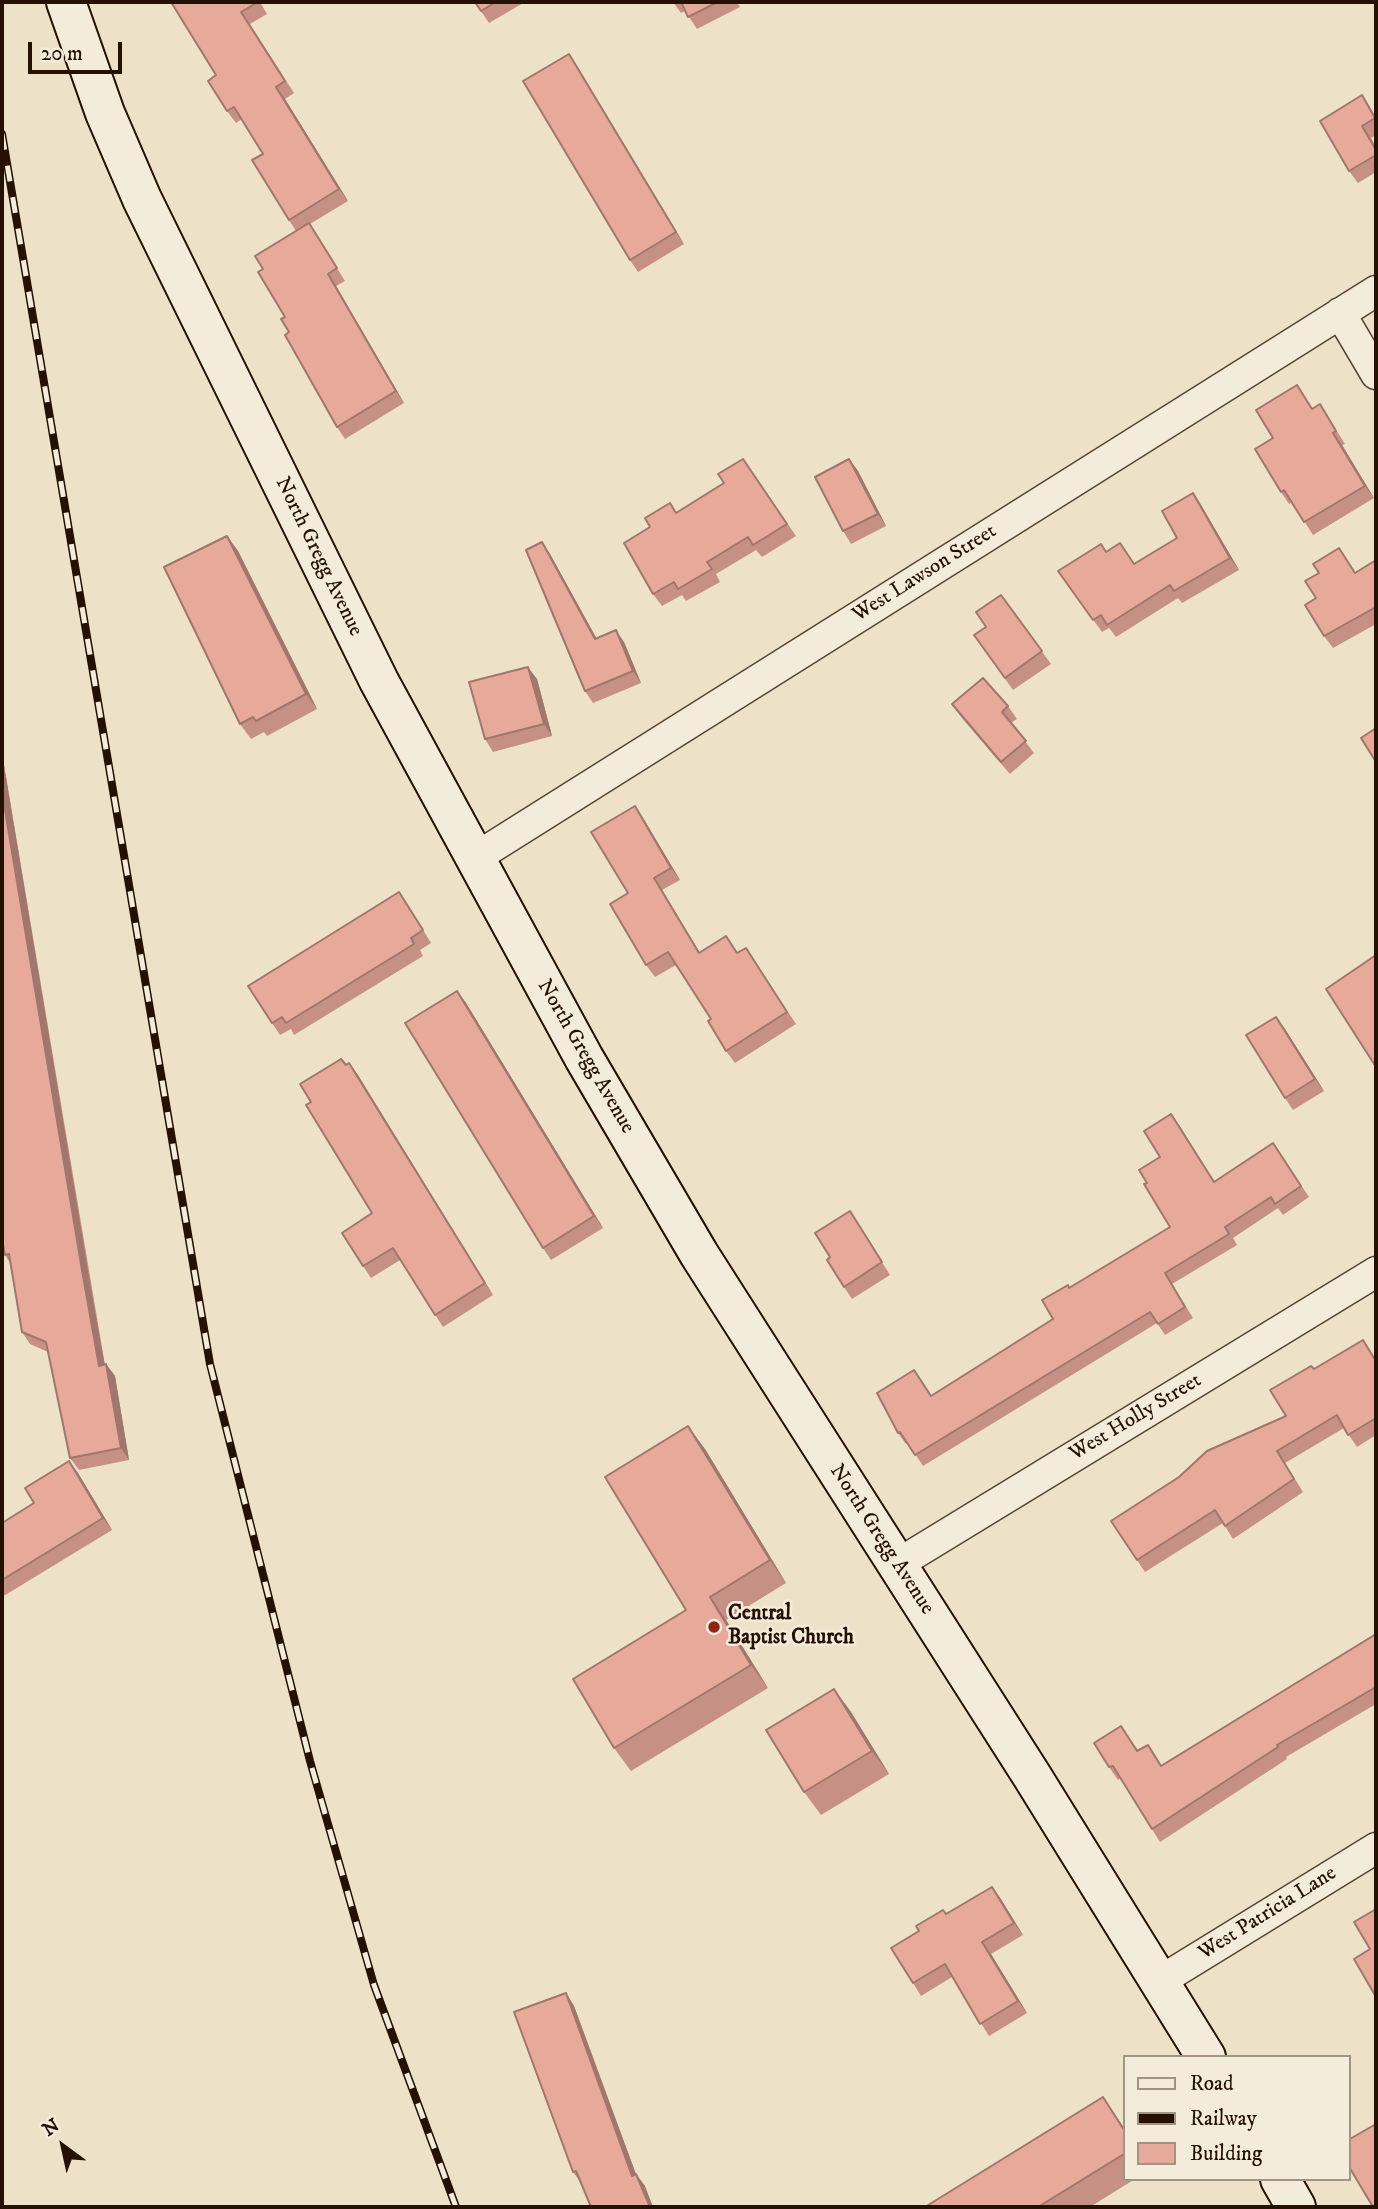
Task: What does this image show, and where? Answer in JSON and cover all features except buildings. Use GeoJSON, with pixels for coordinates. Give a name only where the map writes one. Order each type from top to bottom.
{"type":"FeatureCollection","features":[{"type":"Feature","properties":{"kind":"main road","name":"North Gregg Avenue"},"geometry":{"type":"LineString","coordinates":[[66,2],[105,113],[142,199],[379,681],[584,1058],[699,1254],[1205,2055]]}},
{"type":"Feature","properties":{"kind":"main road"},"geometry":{"type":"LineString","coordinates":[[1281,2181],[1296,2207]]}},
{"type":"Feature","properties":{"kind":"street","name":"West Lawson Street"},"geometry":{"type":"LineString","coordinates":[[475,858],[1376,291]]}},
{"type":"Feature","properties":{"kind":"street"},"geometry":{"type":"LineString","coordinates":[[1340,313],[1376,374]]}},
{"type":"Feature","properties":{"kind":"street","name":"West Holly Street"},"geometry":{"type":"LineString","coordinates":[[897,1565],[1376,1272]]}},
{"type":"Feature","properties":{"kind":"street","name":"West Patricia Lane"},"geometry":{"type":"LineString","coordinates":[[1160,1981],[1376,1848]]}},
{"type":"Feature","properties":{"kind":"railway"},"geometry":{"type":"LineString","coordinates":[[2,134],[210,1364],[310,1761],[374,1985],[456,2207]]}},
{"type":"Feature","properties":{"kind":"place","name":"Central Baptist Church"},"geometry":{"type":"Point","coordinates":[714,1627]}}]}
